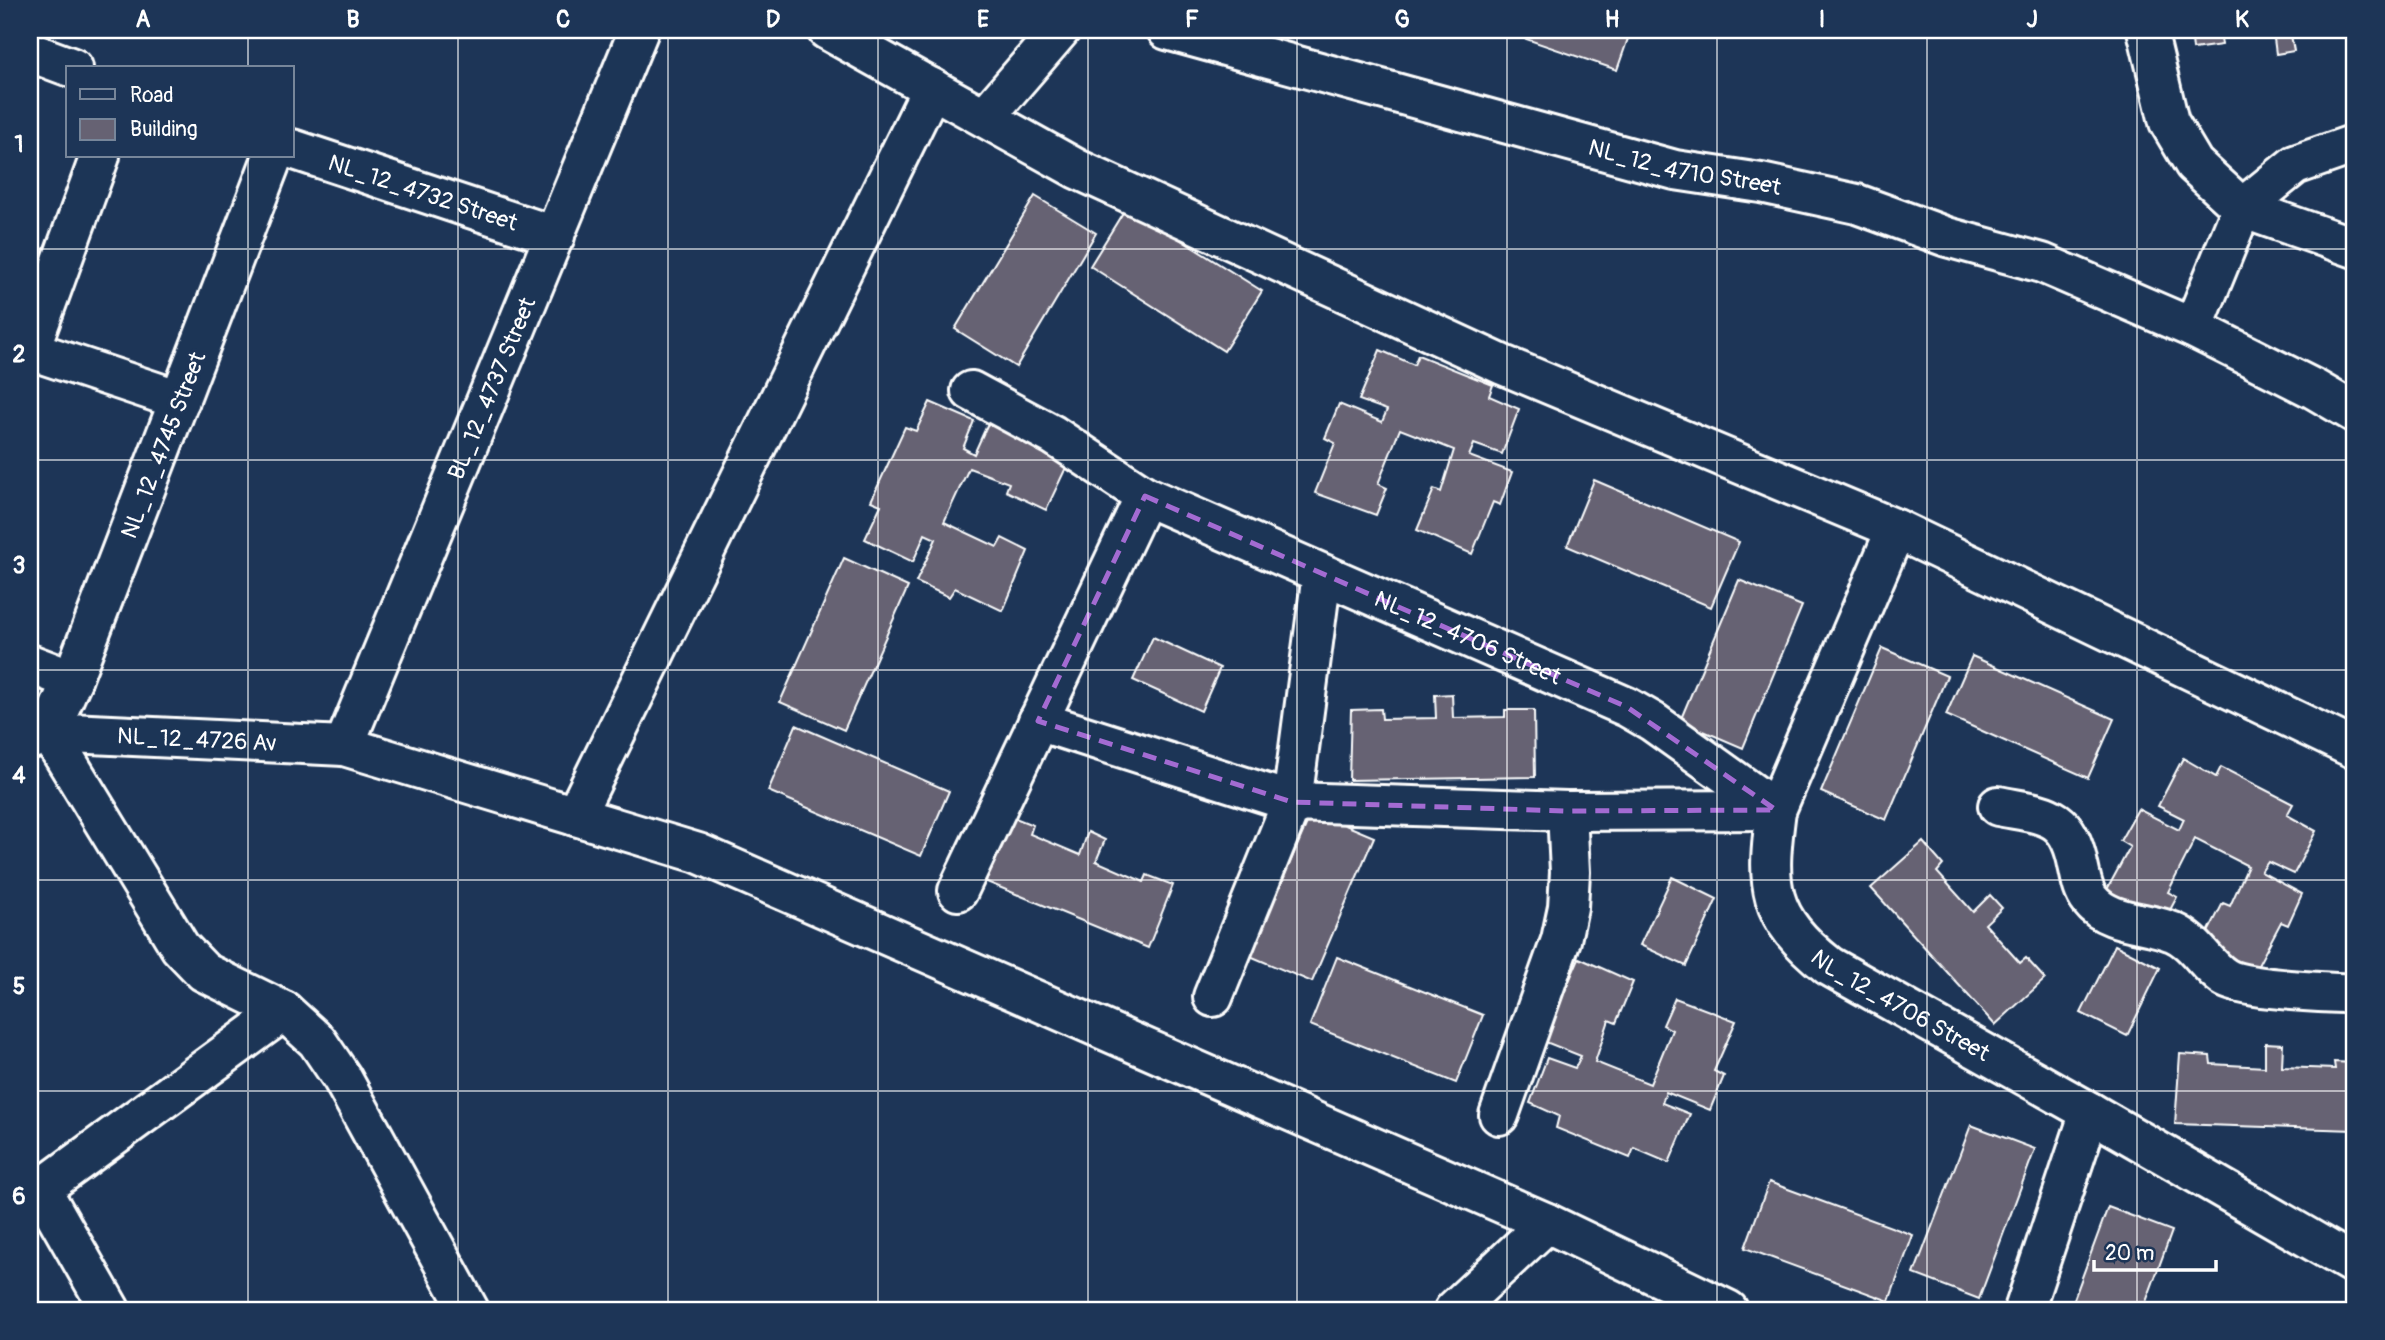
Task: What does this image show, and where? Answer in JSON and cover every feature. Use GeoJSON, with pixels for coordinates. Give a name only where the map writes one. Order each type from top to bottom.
{"type":"FeatureCollection","features":[{"type":"Feature","properties":{"kind":"street","name":"BL_12_4737 Street"},"geometry":{"type":"LineString","coordinates":[[345,746],[639,30]]}},
{"type":"Feature","properties":{"kind":"street"},"geometry":{"type":"LineString","coordinates":[[828,30],[1077,169],[1503,365],[1896,529],[2355,750]]}},
{"type":"Feature","properties":{"kind":"street"},"geometry":{"type":"LineString","coordinates":[[985,117],[1060,30]]}},
{"type":"Feature","properties":{"kind":"street","name":"NL_12_4710 Street"},"geometry":{"type":"LineString","coordinates":[[1167,30],[1675,170],[1760,183],[1857,204],[1947,237],[2042,263],[2193,328],[2314,389],[2355,413]]}},
{"type":"Feature","properties":{"kind":"street"},"geometry":{"type":"LineString","coordinates":[[2147,30],[2169,122],[2194,164],[2242,208],[2355,248]]}},
{"type":"Feature","properties":{"kind":"street"},"geometry":{"type":"LineString","coordinates":[[30,52],[68,66]]}},
{"type":"Feature","properties":{"kind":"street"},"geometry":{"type":"LineString","coordinates":[[575,816],[932,88]]}},
{"type":"Feature","properties":{"kind":"street"},"geometry":{"type":"LineString","coordinates":[[2193,328],[2242,208],[2295,165],[2355,144]]}},
{"type":"Feature","properties":{"kind":"street","name":"NL_12_4732 Street"},"geometry":{"type":"LineString","coordinates":[[294,150],[555,236]]}},
{"type":"Feature","properties":{"kind":"street"},"geometry":{"type":"LineString","coordinates":[[99,158],[30,349],[180,400]]}},
{"type":"Feature","properties":{"kind":"street","name":"NL_12_4745 Street"},"geometry":{"type":"LineString","coordinates":[[39,736],[72,680],[272,158]]}},
{"type":"Feature","properties":{"kind":"street","name":"NL_12_4706 Street"},"geometry":{"type":"LineString","coordinates":[[971,391],[1053,435],[1146,496],[1627,708],[1653,722],[1776,810]]}},
{"type":"Feature","properties":{"kind":"street"},"geometry":{"type":"LineString","coordinates":[[958,891],[1146,496]]}},
{"type":"Feature","properties":{"kind":"street","name":"NL_12_4706 Street"},"geometry":{"type":"LineString","coordinates":[[1896,529],[1776,810],[1770,858],[1774,900],[1789,929],[1829,966],[2349,1255]]}},
{"type":"Feature","properties":{"kind":"street"},"geometry":{"type":"LineString","coordinates":[[1213,997],[1292,802],[1322,574]]}},
{"type":"Feature","properties":{"kind":"street"},"geometry":{"type":"LineString","coordinates":[[30,664],[72,680]]}},
{"type":"Feature","properties":{"kind":"street"},"geometry":{"type":"LineString","coordinates":[[1038,721],[1292,802],[1567,811],[1776,810]]}},
{"type":"Feature","properties":{"kind":"street"},"geometry":{"type":"LineString","coordinates":[[39,736],[180,947],[204,972],[284,1011],[317,1041],[342,1078],[469,1310]]}},
{"type":"Feature","properties":{"kind":"street","name":"NL_12_4726 Av"},"geometry":{"type":"LineString","coordinates":[[39,736],[345,746],[698,853],[1547,1223],[1728,1310]]}},
{"type":"Feature","properties":{"kind":"street"},"geometry":{"type":"LineString","coordinates":[[1998,806],[2046,816],[2063,827],[2074,842],[2082,886],[2090,901],[2119,918],[2173,931],[2188,940],[2226,979],[2246,985],[2355,994]]}},
{"type":"Feature","properties":{"kind":"street"},"geometry":{"type":"LineString","coordinates":[[1499,1115],[1561,940],[1569,907],[1567,811]]}},
{"type":"Feature","properties":{"kind":"street"},"geometry":{"type":"LineString","coordinates":[[110,1310],[35,1193],[284,1011]]}},
{"type":"Feature","properties":{"kind":"street"},"geometry":{"type":"LineString","coordinates":[[2024,1310],[2090,1112]]}},
{"type":"Feature","properties":{"kind":"street"},"geometry":{"type":"LineString","coordinates":[[1454,1310],[1547,1223]]}},
{"type":"Feature","properties":{"kind":"highlighted area"},"geometry":{"type":"Polygon","coordinates":[[[1145,496],[1627,707],[1776,810],[1567,811],[1292,802],[1038,721],[1145,496]]]}},
{"type":"Feature","properties":{"kind":"building"},"geometry":{"type":"Polygon","coordinates":[[[1500,30],[1631,30],[1617,70],[1500,30]]]}},
{"type":"Feature","properties":{"kind":"building"},"geometry":{"type":"Polygon","coordinates":[[[2191,30],[2290,30],[2294,51],[2276,54],[2273,31],[2221,38],[2222,45],[2193,49],[2191,30]]]}},
{"type":"Feature","properties":{"kind":"building"},"geometry":{"type":"Polygon","coordinates":[[[1035,196],[1096,233],[1016,367],[955,329],[1035,196]]]}},
{"type":"Feature","properties":{"kind":"building"},"geometry":{"type":"Polygon","coordinates":[[[1127,206],[1262,291],[1224,351],[1090,266],[1127,206]]]}},
{"type":"Feature","properties":{"kind":"building"},"geometry":{"type":"Polygon","coordinates":[[[1380,350],[1414,365],[1418,355],[1493,385],[1489,396],[1519,409],[1502,454],[1474,444],[1469,456],[1512,472],[1500,505],[1493,502],[1472,554],[1417,530],[1434,489],[1441,492],[1454,450],[1400,429],[1378,484],[1387,488],[1376,515],[1315,493],[1335,443],[1325,438],[1339,404],[1382,422],[1387,410],[1359,400],[1380,350]]]}},
{"type":"Feature","properties":{"kind":"building"},"geometry":{"type":"Polygon","coordinates":[[[930,402],[974,421],[963,448],[974,454],[993,412],[1072,455],[1046,510],[1006,491],[1009,483],[969,468],[944,522],[997,547],[1002,538],[1028,551],[1003,611],[955,588],[949,597],[916,582],[936,539],[925,534],[913,562],[865,539],[881,505],[871,501],[905,427],[916,431],[930,402]]]}},
{"type":"Feature","properties":{"kind":"building"},"geometry":{"type":"Polygon","coordinates":[[[1594,480],[1739,542],[1711,607],[1567,546],[1594,480]]]}},
{"type":"Feature","properties":{"kind":"building"},"geometry":{"type":"Polygon","coordinates":[[[844,558],[908,587],[844,730],[780,702],[844,558]]]}},
{"type":"Feature","properties":{"kind":"building"},"geometry":{"type":"Polygon","coordinates":[[[1739,580],[1802,606],[1743,748],[1680,721],[1739,580]]]}},
{"type":"Feature","properties":{"kind":"building"},"geometry":{"type":"Polygon","coordinates":[[[1153,637],[1220,668],[1201,711],[1133,680],[1153,637]]]}},
{"type":"Feature","properties":{"kind":"building"},"geometry":{"type":"Polygon","coordinates":[[[1882,648],[1947,676],[1886,820],[1821,792],[1882,648]]]}},
{"type":"Feature","properties":{"kind":"building"},"geometry":{"type":"Polygon","coordinates":[[[1972,656],[2114,719],[2088,778],[1946,715],[1972,656]]]}},
{"type":"Feature","properties":{"kind":"building"},"geometry":{"type":"Polygon","coordinates":[[[1452,694],[1453,718],[1505,717],[1505,710],[1534,710],[1535,777],[1349,780],[1351,710],[1381,709],[1382,719],[1436,718],[1435,695],[1452,694]]]}},
{"type":"Feature","properties":{"kind":"building"},"geometry":{"type":"Polygon","coordinates":[[[796,725],[949,791],[921,856],[768,791],[796,725]]]}},
{"type":"Feature","properties":{"kind":"building"},"geometry":{"type":"Polygon","coordinates":[[[2183,758],[2216,777],[2221,767],[2293,804],[2287,815],[2316,831],[2294,874],[2268,862],[2261,872],[2302,894],[2288,925],[2281,922],[2255,971],[2203,942],[2223,903],[2230,906],[2248,866],[2195,839],[2168,892],[2177,897],[2163,923],[2104,895],[2130,847],[2120,841],[2138,809],[2179,830],[2184,819],[2158,806],[2183,758]]]}},
{"type":"Feature","properties":{"kind":"building"},"geometry":{"type":"Polygon","coordinates":[[[1312,811],[1374,837],[1312,982],[1250,956],[1312,811]]]}},
{"type":"Feature","properties":{"kind":"building"},"geometry":{"type":"Polygon","coordinates":[[[1005,814],[1033,825],[1030,834],[1080,855],[1088,832],[1105,840],[1096,861],[1144,882],[1147,875],[1173,885],[1148,948],[977,878],[1005,814]]]}},
{"type":"Feature","properties":{"kind":"building"},"geometry":{"type":"Polygon","coordinates":[[[1923,842],[1943,865],[1937,872],[1973,912],[1990,895],[2002,908],[1985,924],[2020,963],[2026,958],[2045,979],[1995,1025],[1871,888],[1923,842]]]}},
{"type":"Feature","properties":{"kind":"building"},"geometry":{"type":"Polygon","coordinates":[[[1672,877],[1717,899],[1686,966],[1640,945],[1672,877]]]}},
{"type":"Feature","properties":{"kind":"building"},"geometry":{"type":"Polygon","coordinates":[[[2115,945],[2160,968],[2127,1036],[2081,1013],[2115,945]]]}},
{"type":"Feature","properties":{"kind":"building"},"geometry":{"type":"Polygon","coordinates":[[[1337,957],[1483,1015],[1456,1083],[1310,1025],[1337,957]]]}},
{"type":"Feature","properties":{"kind":"building"},"geometry":{"type":"Polygon","coordinates":[[[1579,958],[1633,982],[1616,1023],[1609,1020],[1595,1062],[1650,1084],[1672,1030],[1663,1025],[1675,998],[1736,1021],[1714,1071],[1724,1076],[1710,1110],[1666,1092],[1662,1103],[1690,1114],[1669,1163],[1634,1148],[1630,1158],[1556,1128],[1559,1116],[1530,1103],[1547,1058],[1575,1068],[1581,1056],[1538,1039],[1549,1007],[1557,1009],[1579,958]]]}},
{"type":"Feature","properties":{"kind":"building"},"geometry":{"type":"Polygon","coordinates":[[[2265,1043],[2283,1044],[2282,1067],[2335,1069],[2334,1062],[2355,1063],[2355,1130],[2175,1124],[2180,1054],[2210,1056],[2211,1064],[2265,1067],[2265,1043]]]}},
{"type":"Feature","properties":{"kind":"building"},"geometry":{"type":"Polygon","coordinates":[[[1971,1125],[2035,1149],[1979,1299],[1914,1274],[1971,1125]]]}},
{"type":"Feature","properties":{"kind":"building"},"geometry":{"type":"Polygon","coordinates":[[[1769,1182],[1913,1235],[1889,1301],[1745,1248],[1769,1182]]]}},
{"type":"Feature","properties":{"kind":"building"},"geometry":{"type":"Polygon","coordinates":[[[2108,1207],[2172,1231],[2143,1310],[2070,1310],[2108,1207]]]}}]}
